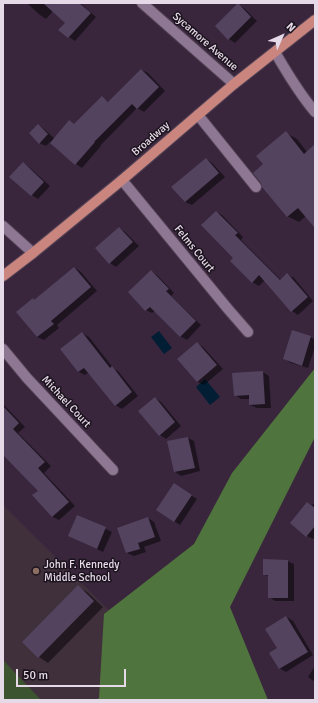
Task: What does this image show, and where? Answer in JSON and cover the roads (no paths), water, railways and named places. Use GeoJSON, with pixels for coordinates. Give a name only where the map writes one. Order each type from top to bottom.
{"type":"FeatureCollection","features":[{"type":"Feature","properties":{"kind":"main road","name":"Broadway"},"geometry":{"type":"LineString","coordinates":[[3,276],[34,253],[122,180],[234,84],[315,20]]}},
{"type":"Feature","properties":{"kind":"street","name":"Sycamore Avenue"},"geometry":{"type":"LineString","coordinates":[[142,3],[234,84]]}},
{"type":"Feature","properties":{"kind":"street"},"geometry":{"type":"LineString","coordinates":[[275,52],[289,77],[315,112]]}},
{"type":"Feature","properties":{"kind":"street"},"geometry":{"type":"LineString","coordinates":[[198,114],[256,187]]}},
{"type":"Feature","properties":{"kind":"street","name":"Felms Court"},"geometry":{"type":"LineString","coordinates":[[122,180],[248,332]]}},
{"type":"Feature","properties":{"kind":"street"},"geometry":{"type":"LineString","coordinates":[[3,226],[34,253]]}},
{"type":"Feature","properties":{"kind":"street","name":"Michael Court"},"geometry":{"type":"LineString","coordinates":[[3,348],[27,378],[114,470]]}},
{"type":"Feature","properties":{"kind":"water"},"geometry":{"type":"Polygon","coordinates":[[[159,331],[172,348],[164,354],[151,337],[159,331]]]}},
{"type":"Feature","properties":{"kind":"water"},"geometry":{"type":"Polygon","coordinates":[[[205,379],[220,397],[210,405],[196,387],[205,379]]]}},
{"type":"Feature","properties":{"kind":"place","name":"John F. Kennedy Middle School"},"geometry":{"type":"Point","coordinates":[36,571]}}]}
